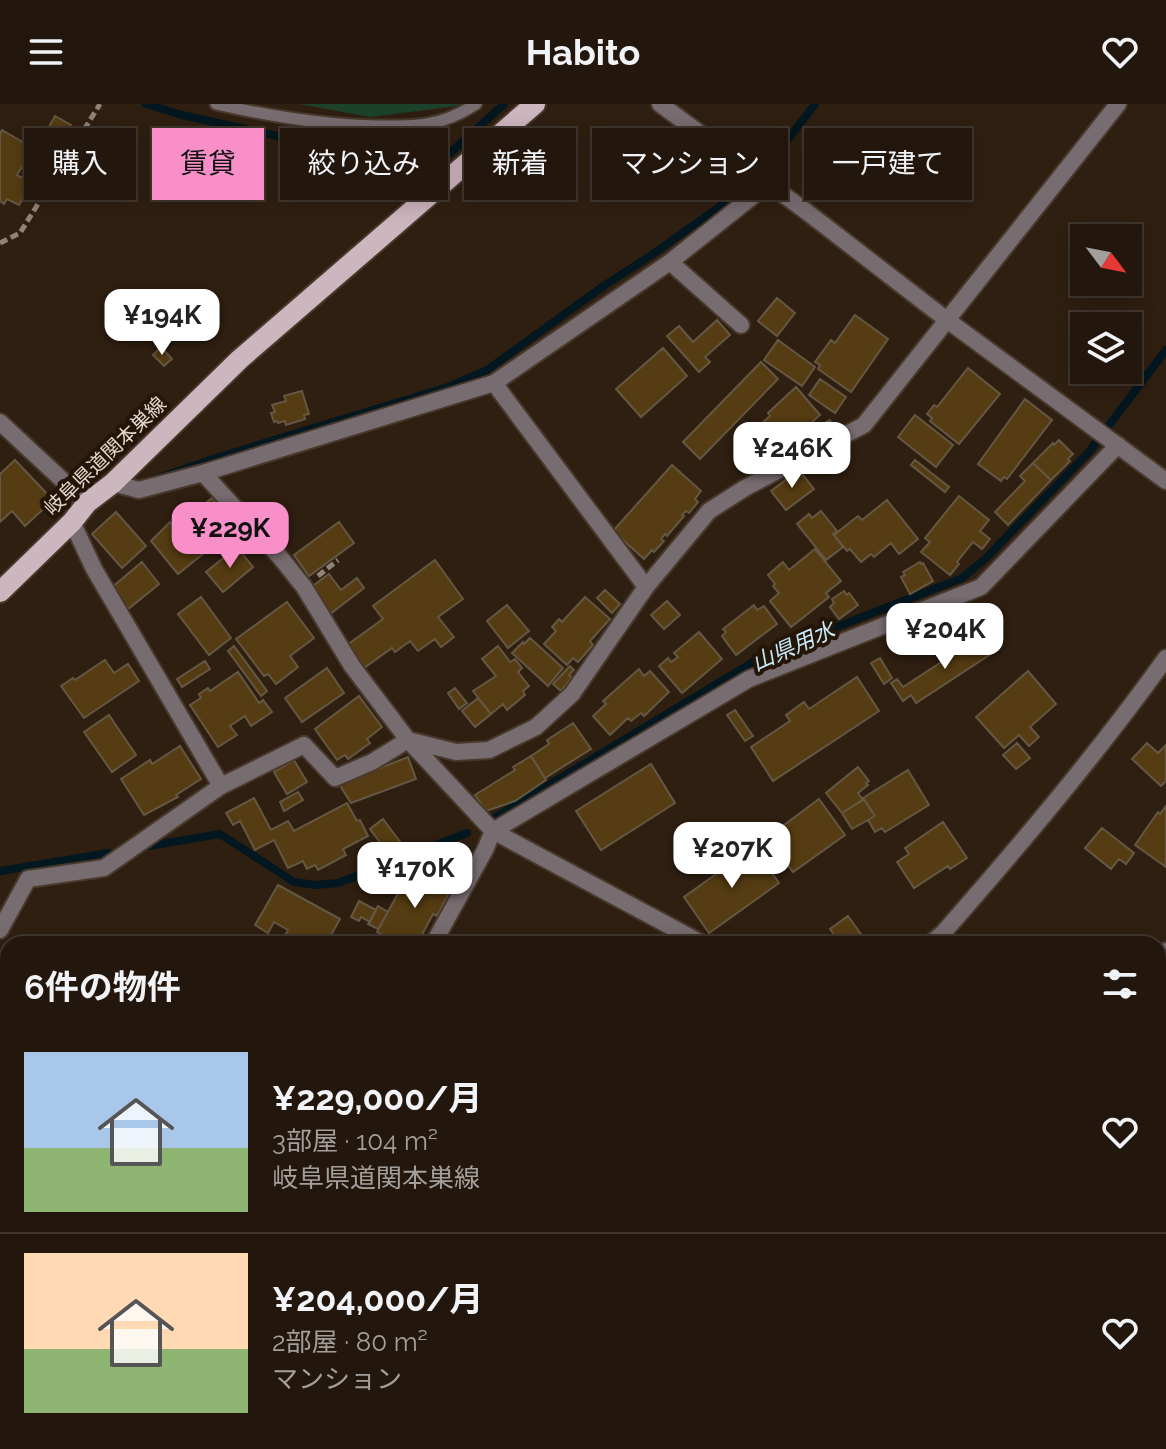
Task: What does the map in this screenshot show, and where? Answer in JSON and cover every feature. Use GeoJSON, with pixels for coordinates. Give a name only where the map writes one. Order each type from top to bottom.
{"type":"FeatureCollection","features":[{"type":"Feature","properties":{"kind":"main road","name":"岐阜県道関本巣線"},"geometry":{"type":"LineString","coordinates":[[0,592],[72,522],[87,503],[113,483],[240,359],[535,104]]}},
{"type":"Feature","properties":{"kind":"street"},"geometry":{"type":"LineString","coordinates":[[660,104],[692,128]]}},
{"type":"Feature","properties":{"kind":"street"},"geometry":{"type":"LineString","coordinates":[[0,930],[28,879],[104,868],[221,786],[304,745],[335,778],[372,762],[408,740],[456,752],[489,750],[536,727],[572,694],[646,587],[709,511],[745,488],[864,425],[1118,104]]}},
{"type":"Feature","properties":{"kind":"street"},"geometry":{"type":"LineString","coordinates":[[788,198],[1166,481]]}},
{"type":"Feature","properties":{"kind":"street"},"geometry":{"type":"LineString","coordinates":[[113,483],[139,490],[494,383],[670,262],[748,200]]}},
{"type":"Feature","properties":{"kind":"street"},"geometry":{"type":"LineString","coordinates":[[670,262],[741,325]]}},
{"type":"Feature","properties":{"kind":"street"},"geometry":{"type":"LineString","coordinates":[[494,383],[646,587]]}},
{"type":"Feature","properties":{"kind":"street"},"geometry":{"type":"LineString","coordinates":[[0,422],[87,503]]}},
{"type":"Feature","properties":{"kind":"street"},"geometry":{"type":"LineString","coordinates":[[437,936],[493,831],[749,679],[981,587],[1107,437]]}},
{"type":"Feature","properties":{"kind":"street"},"geometry":{"type":"LineString","coordinates":[[203,473],[304,587],[352,666],[408,740],[493,831],[688,936]]}},
{"type":"Feature","properties":{"kind":"street"},"geometry":{"type":"LineString","coordinates":[[72,522],[94,569],[221,786]]}},
{"type":"Feature","properties":{"kind":"street"},"geometry":{"type":"LineString","coordinates":[[939,936],[1024,840],[1127,712],[1166,658]]}},
{"type":"Feature","properties":{"kind":"lane"},"geometry":{"type":"LineString","coordinates":[[216,104],[342,125],[402,126],[433,123],[460,114],[476,104]]}},
{"type":"Feature","properties":{"kind":"path"},"geometry":{"type":"LineString","coordinates":[[0,243],[20,233],[100,104]]}},
{"type":"Feature","properties":{"kind":"green space"},"geometry":{"type":"Polygon","coordinates":[[[299,104],[460,104],[370,117],[299,104]]]}},
{"type":"Feature","properties":{"kind":"building"},"geometry":{"type":"Polygon","coordinates":[[[55,116],[71,125],[69,128],[48,128],[55,116]]]}},
{"type":"Feature","properties":{"kind":"building"},"geometry":{"type":"Polygon","coordinates":[[[2,130],[24,143],[24,163],[17,175],[24,179],[24,197],[19,205],[7,199],[4,204],[0,201],[2,130]]]}},
{"type":"Feature","properties":{"kind":"building"},"geometry":{"type":"Polygon","coordinates":[[[777,298],[795,313],[777,336],[758,321],[777,298]]]}},
{"type":"Feature","properties":{"kind":"building"},"geometry":{"type":"Polygon","coordinates":[[[855,315],[888,339],[851,392],[818,369],[820,365],[815,362],[831,340],[835,343],[855,315]]]}},
{"type":"Feature","properties":{"kind":"building"},"geometry":{"type":"Polygon","coordinates":[[[717,320],[730,335],[705,357],[710,362],[699,372],[667,336],[679,326],[693,342],[717,320]]]}},
{"type":"Feature","properties":{"kind":"building"},"geometry":{"type":"Polygon","coordinates":[[[778,340],[815,367],[802,386],[764,360],[778,340]]]}},
{"type":"Feature","properties":{"kind":"building"},"geometry":{"type":"Polygon","coordinates":[[[161,347],[172,359],[164,366],[153,355],[161,347]]]}},
{"type":"Feature","properties":{"kind":"building"},"geometry":{"type":"Polygon","coordinates":[[[663,348],[687,376],[641,417],[616,389],[663,348]]]}},
{"type":"Feature","properties":{"kind":"building"},"geometry":{"type":"Polygon","coordinates":[[[761,362],[778,379],[700,459],[683,442],[761,362]]]}},
{"type":"Feature","properties":{"kind":"building"},"geometry":{"type":"Polygon","coordinates":[[[968,368],[1000,394],[959,444],[930,421],[932,418],[927,414],[934,405],[937,407],[968,368]]]}},
{"type":"Feature","properties":{"kind":"building"},"geometry":{"type":"Polygon","coordinates":[[[820,379],[846,397],[835,413],[809,395],[820,379]]]}},
{"type":"Feature","properties":{"kind":"building"},"geometry":{"type":"Polygon","coordinates":[[[796,387],[820,415],[782,449],[778,443],[757,461],[740,442],[770,416],[768,413],[796,387]]]}},
{"type":"Feature","properties":{"kind":"building"},"geometry":{"type":"Polygon","coordinates":[[[302,391],[309,414],[304,415],[305,419],[286,425],[285,421],[274,422],[272,405],[286,401],[284,396],[302,391]]]}},
{"type":"Feature","properties":{"kind":"building"},"geometry":{"type":"Polygon","coordinates":[[[1025,399],[1052,420],[1007,479],[1004,477],[1001,481],[978,464],[1025,399]]]}},
{"type":"Feature","properties":{"kind":"building"},"geometry":{"type":"Polygon","coordinates":[[[915,415],[953,445],[936,467],[898,437],[915,415]]]}},
{"type":"Feature","properties":{"kind":"building"},"geometry":{"type":"Polygon","coordinates":[[[830,420],[833,426],[806,440],[803,435],[830,420]]]}},
{"type":"Feature","properties":{"kind":"building"},"geometry":{"type":"Polygon","coordinates":[[[1059,440],[1073,454],[1051,480],[1033,463],[1059,440]]]}},
{"type":"Feature","properties":{"kind":"building"},"geometry":{"type":"Polygon","coordinates":[[[15,460],[53,500],[25,526],[12,511],[0,522],[0,474],[15,460]]]}},
{"type":"Feature","properties":{"kind":"building"},"geometry":{"type":"Polygon","coordinates":[[[915,460],[949,487],[945,492],[911,465],[915,460]]]}},
{"type":"Feature","properties":{"kind":"building"},"geometry":{"type":"Polygon","coordinates":[[[1033,463],[1051,480],[1008,525],[995,512],[1025,481],[1020,476],[1033,463]]]}},
{"type":"Feature","properties":{"kind":"building"},"geometry":{"type":"Polygon","coordinates":[[[672,465],[701,491],[695,499],[698,502],[689,513],[686,511],[682,515],[667,536],[665,534],[661,539],[664,541],[644,559],[613,531],[672,465]]]}},
{"type":"Feature","properties":{"kind":"building"},"geometry":{"type":"Polygon","coordinates":[[[799,470],[814,489],[786,510],[771,491],[799,470]]]}},
{"type":"Feature","properties":{"kind":"building"},"geometry":{"type":"Polygon","coordinates":[[[959,496],[989,520],[980,531],[990,539],[982,549],[973,542],[950,575],[921,552],[930,542],[925,538],[959,496]]]}},
{"type":"Feature","properties":{"kind":"building"},"geometry":{"type":"Polygon","coordinates":[[[212,498],[226,517],[230,514],[247,535],[232,548],[224,537],[178,574],[151,541],[170,522],[175,528],[212,498]]]}},
{"type":"Feature","properties":{"kind":"building"},"geometry":{"type":"Polygon","coordinates":[[[887,500],[918,539],[899,554],[891,543],[874,557],[871,554],[861,562],[834,535],[858,516],[862,520],[887,500]]]}},
{"type":"Feature","properties":{"kind":"building"},"geometry":{"type":"Polygon","coordinates":[[[821,511],[837,531],[833,534],[843,547],[826,560],[797,524],[809,514],[812,518],[821,511]]]}},
{"type":"Feature","properties":{"kind":"building"},"geometry":{"type":"Polygon","coordinates":[[[116,512],[146,546],[122,568],[92,534],[116,512]]]}},
{"type":"Feature","properties":{"kind":"building"},"geometry":{"type":"Polygon","coordinates":[[[339,522],[354,543],[309,576],[294,555],[339,522]]]}},
{"type":"Feature","properties":{"kind":"building"},"geometry":{"type":"Polygon","coordinates":[[[237,547],[253,567],[223,592],[206,572],[237,547]]]}},
{"type":"Feature","properties":{"kind":"building"},"geometry":{"type":"Polygon","coordinates":[[[815,549],[841,581],[826,593],[829,597],[791,627],[770,601],[779,593],[768,575],[783,562],[789,570],[815,549]]]}},
{"type":"Feature","properties":{"kind":"building"},"geometry":{"type":"Polygon","coordinates":[[[435,560],[463,599],[438,617],[454,637],[441,647],[435,639],[418,651],[410,641],[395,652],[392,648],[364,668],[347,645],[383,619],[373,606],[435,560]]]}},
{"type":"Feature","properties":{"kind":"building"},"geometry":{"type":"Polygon","coordinates":[[[142,562],[159,584],[127,610],[110,589],[142,562]]]}},
{"type":"Feature","properties":{"kind":"building"},"geometry":{"type":"Polygon","coordinates":[[[920,562],[933,581],[910,594],[901,577],[905,575],[903,572],[920,562]]]}},
{"type":"Feature","properties":{"kind":"building"},"geometry":{"type":"Polygon","coordinates":[[[329,574],[341,590],[357,578],[364,588],[330,614],[310,588],[329,574]]]}},
{"type":"Feature","properties":{"kind":"building"},"geometry":{"type":"Polygon","coordinates":[[[605,590],[620,604],[612,613],[597,598],[605,590]]]}},
{"type":"Feature","properties":{"kind":"building"},"geometry":{"type":"Polygon","coordinates":[[[844,591],[858,605],[839,619],[830,607],[834,603],[832,599],[844,591]]]}},
{"type":"Feature","properties":{"kind":"building"},"geometry":{"type":"Polygon","coordinates":[[[201,597],[231,638],[209,655],[178,614],[201,597]]]}},
{"type":"Feature","properties":{"kind":"building"},"geometry":{"type":"Polygon","coordinates":[[[585,597],[610,619],[590,641],[593,645],[578,662],[573,658],[567,665],[544,644],[556,631],[552,627],[559,619],[562,622],[585,597]]]}},
{"type":"Feature","properties":{"kind":"building"},"geometry":{"type":"Polygon","coordinates":[[[667,601],[680,615],[664,629],[651,615],[667,601]]]}},
{"type":"Feature","properties":{"kind":"building"},"geometry":{"type":"Polygon","coordinates":[[[287,602],[314,638],[290,656],[298,667],[276,684],[268,674],[264,676],[236,639],[287,602]]]}},
{"type":"Feature","properties":{"kind":"building"},"geometry":{"type":"Polygon","coordinates":[[[507,605],[529,631],[508,648],[487,621],[507,605]]]}},
{"type":"Feature","properties":{"kind":"building"},"geometry":{"type":"Polygon","coordinates":[[[754,605],[757,610],[764,606],[777,624],[736,655],[722,636],[726,632],[723,629],[754,605]]]}},
{"type":"Feature","properties":{"kind":"building"},"geometry":{"type":"Polygon","coordinates":[[[699,632],[722,659],[682,693],[659,666],[668,658],[671,662],[678,657],[674,653],[699,632]]]}},
{"type":"Feature","properties":{"kind":"building"},"geometry":{"type":"Polygon","coordinates":[[[983,635],[994,652],[916,703],[911,695],[903,701],[891,683],[897,679],[903,687],[983,635]]]}},
{"type":"Feature","properties":{"kind":"building"},"geometry":{"type":"Polygon","coordinates":[[[530,638],[563,668],[548,686],[512,653],[530,638]]]}},
{"type":"Feature","properties":{"kind":"building"},"geometry":{"type":"Polygon","coordinates":[[[234,646],[267,691],[261,696],[228,651],[234,646]]]}},
{"type":"Feature","properties":{"kind":"building"},"geometry":{"type":"Polygon","coordinates":[[[498,646],[510,662],[515,659],[522,668],[518,672],[529,686],[523,691],[525,695],[507,710],[503,704],[491,714],[473,691],[496,676],[482,659],[498,646]]]}},
{"type":"Feature","properties":{"kind":"building"},"geometry":{"type":"Polygon","coordinates":[[[880,658],[892,678],[884,684],[871,663],[880,658]]]}},
{"type":"Feature","properties":{"kind":"building"},"geometry":{"type":"Polygon","coordinates":[[[105,660],[114,673],[128,664],[139,681],[84,718],[61,686],[105,660]]]}},
{"type":"Feature","properties":{"kind":"building"},"geometry":{"type":"Polygon","coordinates":[[[205,661],[210,669],[182,687],[177,679],[205,661]]]}},
{"type":"Feature","properties":{"kind":"building"},"geometry":{"type":"Polygon","coordinates":[[[570,666],[574,670],[569,675],[572,678],[561,691],[553,684],[570,666]]]}},
{"type":"Feature","properties":{"kind":"building"},"geometry":{"type":"Polygon","coordinates":[[[327,668],[344,693],[302,722],[285,698],[327,668]]]}},
{"type":"Feature","properties":{"kind":"building"},"geometry":{"type":"Polygon","coordinates":[[[639,669],[644,676],[650,671],[669,692],[644,716],[641,713],[631,721],[628,718],[610,735],[593,716],[606,704],[603,701],[639,669]]]}},
{"type":"Feature","properties":{"kind":"building"},"geometry":{"type":"Polygon","coordinates":[[[1028,671],[1056,704],[1030,727],[1039,737],[1029,746],[1019,735],[1004,748],[976,717],[1028,671]]]}},
{"type":"Feature","properties":{"kind":"building"},"geometry":{"type":"Polygon","coordinates":[[[238,672],[259,703],[263,700],[272,712],[251,726],[245,716],[230,726],[237,735],[218,747],[190,705],[201,698],[199,694],[208,688],[210,691],[238,672]]]}},
{"type":"Feature","properties":{"kind":"building"},"geometry":{"type":"Polygon","coordinates":[[[857,677],[879,711],[773,781],[751,747],[790,721],[786,715],[804,702],[809,709],[857,677]]]}},
{"type":"Feature","properties":{"kind":"building"},"geometry":{"type":"Polygon","coordinates":[[[455,688],[467,703],[459,709],[448,693],[455,688]]]}},
{"type":"Feature","properties":{"kind":"building"},"geometry":{"type":"Polygon","coordinates":[[[359,696],[382,727],[367,739],[370,743],[348,759],[345,755],[337,760],[315,729],[359,696]]]}},
{"type":"Feature","properties":{"kind":"building"},"geometry":{"type":"Polygon","coordinates":[[[478,698],[491,714],[475,727],[462,711],[478,698]]]}},
{"type":"Feature","properties":{"kind":"building"},"geometry":{"type":"Polygon","coordinates":[[[735,710],[753,736],[745,741],[727,715],[735,710]]]}},
{"type":"Feature","properties":{"kind":"building"},"geometry":{"type":"Polygon","coordinates":[[[109,715],[136,755],[112,772],[84,732],[109,715]]]}},
{"type":"Feature","properties":{"kind":"building"},"geometry":{"type":"Polygon","coordinates":[[[573,723],[591,749],[545,778],[531,756],[549,744],[547,740],[573,723]]]}},
{"type":"Feature","properties":{"kind":"building"},"geometry":{"type":"Polygon","coordinates":[[[1017,743],[1030,758],[1016,769],[1003,755],[1017,743]]]}},
{"type":"Feature","properties":{"kind":"building"},"geometry":{"type":"Polygon","coordinates":[[[1147,743],[1158,753],[1166,745],[1166,781],[1161,786],[1132,759],[1147,743]]]}},
{"type":"Feature","properties":{"kind":"building"},"geometry":{"type":"Polygon","coordinates":[[[180,746],[201,779],[176,795],[178,797],[144,815],[121,779],[150,760],[152,764],[180,746]]]}},
{"type":"Feature","properties":{"kind":"building"},"geometry":{"type":"Polygon","coordinates":[[[531,756],[546,780],[515,801],[486,811],[475,795],[531,756]]]}},
{"type":"Feature","properties":{"kind":"building"},"geometry":{"type":"Polygon","coordinates":[[[408,757],[416,779],[351,803],[339,784],[408,757]]]}},
{"type":"Feature","properties":{"kind":"building"},"geometry":{"type":"Polygon","coordinates":[[[294,760],[307,782],[287,794],[274,772],[294,760]]]}},
{"type":"Feature","properties":{"kind":"building"},"geometry":{"type":"Polygon","coordinates":[[[651,764],[675,803],[601,850],[576,811],[651,764]]]}},
{"type":"Feature","properties":{"kind":"building"},"geometry":{"type":"Polygon","coordinates":[[[858,767],[869,781],[858,793],[863,800],[842,813],[826,793],[858,767]]]}},
{"type":"Feature","properties":{"kind":"building"},"geometry":{"type":"Polygon","coordinates":[[[908,770],[929,805],[885,832],[882,828],[875,832],[868,820],[875,816],[863,798],[908,770]]]}},
{"type":"Feature","properties":{"kind":"building"},"geometry":{"type":"Polygon","coordinates":[[[298,792],[303,800],[284,811],[280,802],[298,792]]]}},
{"type":"Feature","properties":{"kind":"building"},"geometry":{"type":"Polygon","coordinates":[[[254,798],[271,830],[288,821],[294,831],[347,803],[368,836],[343,849],[346,855],[318,870],[315,865],[307,869],[303,861],[288,868],[274,840],[255,850],[240,821],[233,825],[226,813],[254,798]]]}},
{"type":"Feature","properties":{"kind":"building"},"geometry":{"type":"Polygon","coordinates":[[[819,799],[845,835],[793,872],[768,837],[819,799]]]}},
{"type":"Feature","properties":{"kind":"building"},"geometry":{"type":"Polygon","coordinates":[[[864,799],[875,816],[852,829],[842,813],[864,799]]]}},
{"type":"Feature","properties":{"kind":"building"},"geometry":{"type":"Polygon","coordinates":[[[1166,806],[1166,867],[1135,845],[1158,812],[1160,814],[1166,806]]]}},
{"type":"Feature","properties":{"kind":"building"},"geometry":{"type":"Polygon","coordinates":[[[383,819],[401,843],[388,853],[370,829],[383,819]]]}},
{"type":"Feature","properties":{"kind":"building"},"geometry":{"type":"Polygon","coordinates":[[[943,822],[967,858],[914,888],[897,862],[909,854],[905,848],[943,822]]]}},
{"type":"Feature","properties":{"kind":"building"},"geometry":{"type":"Polygon","coordinates":[[[1102,828],[1134,853],[1126,864],[1119,859],[1111,869],[1085,848],[1102,828]]]}},
{"type":"Feature","properties":{"kind":"building"},"geometry":{"type":"Polygon","coordinates":[[[754,847],[779,883],[709,933],[684,897],[754,847]]]}},
{"type":"Feature","properties":{"kind":"building"},"geometry":{"type":"Polygon","coordinates":[[[425,870],[453,886],[437,916],[433,914],[421,936],[384,936],[377,932],[403,884],[414,890],[425,870]]]}},
{"type":"Feature","properties":{"kind":"building"},"geometry":{"type":"Polygon","coordinates":[[[278,885],[340,919],[330,936],[285,936],[288,930],[274,922],[268,933],[255,925],[278,885]]]}},
{"type":"Feature","properties":{"kind":"building"},"geometry":{"type":"Polygon","coordinates":[[[359,901],[376,910],[370,922],[361,917],[359,921],[351,917],[359,901]]]}},
{"type":"Feature","properties":{"kind":"building"},"geometry":{"type":"Polygon","coordinates":[[[378,906],[388,912],[378,929],[368,924],[378,906]]]}},
{"type":"Feature","properties":{"kind":"building"},"geometry":{"type":"Polygon","coordinates":[[[848,916],[862,936],[835,936],[830,929],[848,916]]]}},
{"type":"Feature","properties":{"kind":"waterway"},"geometry":{"type":"LineString","coordinates":[[146,104],[291,139],[449,154],[504,104]]}},
{"type":"Feature","properties":{"kind":"waterway"},"geometry":{"type":"LineString","coordinates":[[788,139],[815,104]]}},
{"type":"Feature","properties":{"kind":"waterway"},"geometry":{"type":"LineString","coordinates":[[152,480],[448,387],[487,370],[729,200]]}},
{"type":"Feature","properties":{"kind":"waterway","name":"山県用水"},"geometry":{"type":"LineString","coordinates":[[494,818],[765,655],[962,578],[985,559],[1088,453],[1166,350]]}},
{"type":"Feature","properties":{"kind":"waterway","name":"山県用水"},"geometry":{"type":"LineString","coordinates":[[149,846],[220,834],[294,882],[316,885],[338,883],[467,833]]}},
{"type":"Feature","properties":{"kind":"waterway","name":"山県用水"},"geometry":{"type":"LineString","coordinates":[[0,871],[109,853]]}}]}
